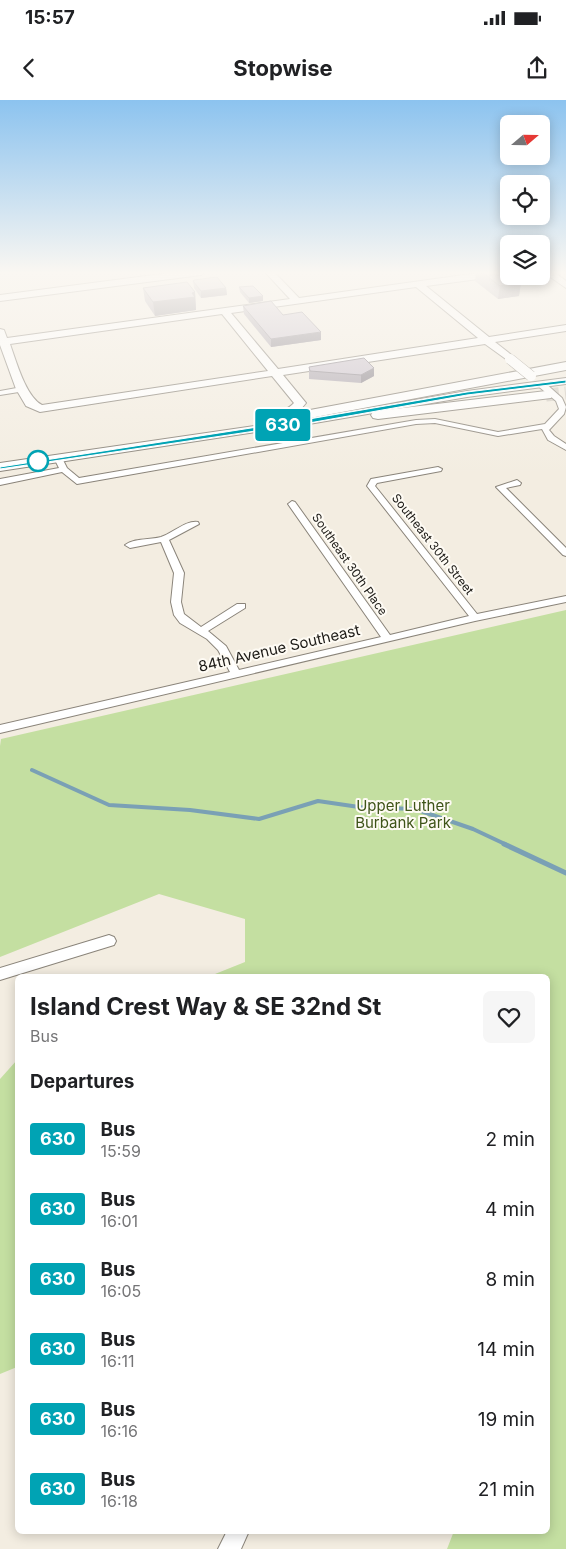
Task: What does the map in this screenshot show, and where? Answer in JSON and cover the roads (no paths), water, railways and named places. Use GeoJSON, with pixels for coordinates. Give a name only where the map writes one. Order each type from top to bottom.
{"type":"FeatureCollection","features":[{"type":"Feature","properties":{"kind":"highway"},"geometry":{"type":"LineString","coordinates":[[448,387],[566,362]]}},
{"type":"Feature","properties":{"kind":"highway"},"geometry":{"type":"LineString","coordinates":[[307,413],[566,366]]}},
{"type":"Feature","properties":{"kind":"highway"},"geometry":{"type":"LineString","coordinates":[[307,413],[544,389]]}},
{"type":"Feature","properties":{"kind":"main road"},"geometry":{"type":"LineString","coordinates":[[510,359],[531,376]]}},
{"type":"Feature","properties":{"kind":"main road"},"geometry":{"type":"LineString","coordinates":[[467,394],[544,389]]}},
{"type":"Feature","properties":{"kind":"main road"},"geometry":{"type":"LineString","coordinates":[[61,464],[307,413]]}},
{"type":"Feature","properties":{"kind":"street"},"geometry":{"type":"LineString","coordinates":[[1,340],[30,404],[40,409],[487,340],[510,359]]}},
{"type":"Feature","properties":{"kind":"street"},"geometry":{"type":"LineString","coordinates":[[248,340],[307,413]]}},
{"type":"Feature","properties":{"kind":"street"},"geometry":{"type":"LineString","coordinates":[[61,464],[77,482],[416,422],[435,422],[498,434],[546,426],[561,415],[563,409],[559,400],[531,376]]}},
{"type":"Feature","properties":{"kind":"street"},"geometry":{"type":"LineString","coordinates":[[544,389],[566,381]]}},
{"type":"Feature","properties":{"kind":"street"},"geometry":{"type":"LineString","coordinates":[[0,393],[22,389]]}},
{"type":"Feature","properties":{"kind":"street"},"geometry":{"type":"LineString","coordinates":[[0,482],[121,444],[279,417],[467,394]]}},
{"type":"Feature","properties":{"kind":"street"},"geometry":{"type":"LineString","coordinates":[[546,426],[547,434],[566,448]]}},
{"type":"Feature","properties":{"kind":"street"},"geometry":{"type":"LineString","coordinates":[[0,467],[61,464]]}},
{"type":"Feature","properties":{"kind":"street","name":"Southeast 30th Street"},"geometry":{"type":"LineString","coordinates":[[438,469],[374,481],[371,486],[475,618]]}},
{"type":"Feature","properties":{"kind":"street"},"geometry":{"type":"LineString","coordinates":[[517,483],[500,487],[566,553]]}},
{"type":"Feature","properties":{"kind":"street","name":"Southeast 30th Place"},"geometry":{"type":"LineString","coordinates":[[292,504],[388,638]]}},
{"type":"Feature","properties":{"kind":"street"},"geometry":{"type":"LineString","coordinates":[[130,545],[164,539],[196,524]]}},
{"type":"Feature","properties":{"kind":"street"},"geometry":{"type":"LineString","coordinates":[[164,539],[179,573],[176,602],[180,615],[184,621],[201,631],[222,648],[236,674]]}},
{"type":"Feature","properties":{"kind":"street","name":"84th Avenue Southeast"},"geometry":{"type":"LineString","coordinates":[[0,729],[475,618],[566,599]]}},
{"type":"Feature","properties":{"kind":"street"},"geometry":{"type":"LineString","coordinates":[[201,631],[241,606]]}},
{"type":"Feature","properties":{"kind":"street"},"geometry":{"type":"LineString","coordinates":[[0,974],[109,941]]}},
{"type":"Feature","properties":{"kind":"street"},"geometry":{"type":"LineString","coordinates":[[229,1549],[237,1534]]}},
{"type":"Feature","properties":{"kind":"waterway"},"geometry":{"type":"LineString","coordinates":[[32,770],[109,805],[190,810],[259,819],[318,801],[359,807],[415,809],[473,829],[507,845]]}},
{"type":"Feature","properties":{"kind":"waterway"},"geometry":{"type":"LineString","coordinates":[[504,844],[566,873]]}},
{"type":"Feature","properties":{"kind":"tunnel"},"geometry":{"type":"LineString","coordinates":[[546,395],[566,393]]}},
{"type":"Feature","properties":{"kind":"park label","name":"Upper Luther Burbank Park"},"geometry":{"type":"Point","coordinates":[403,814]}}]}
